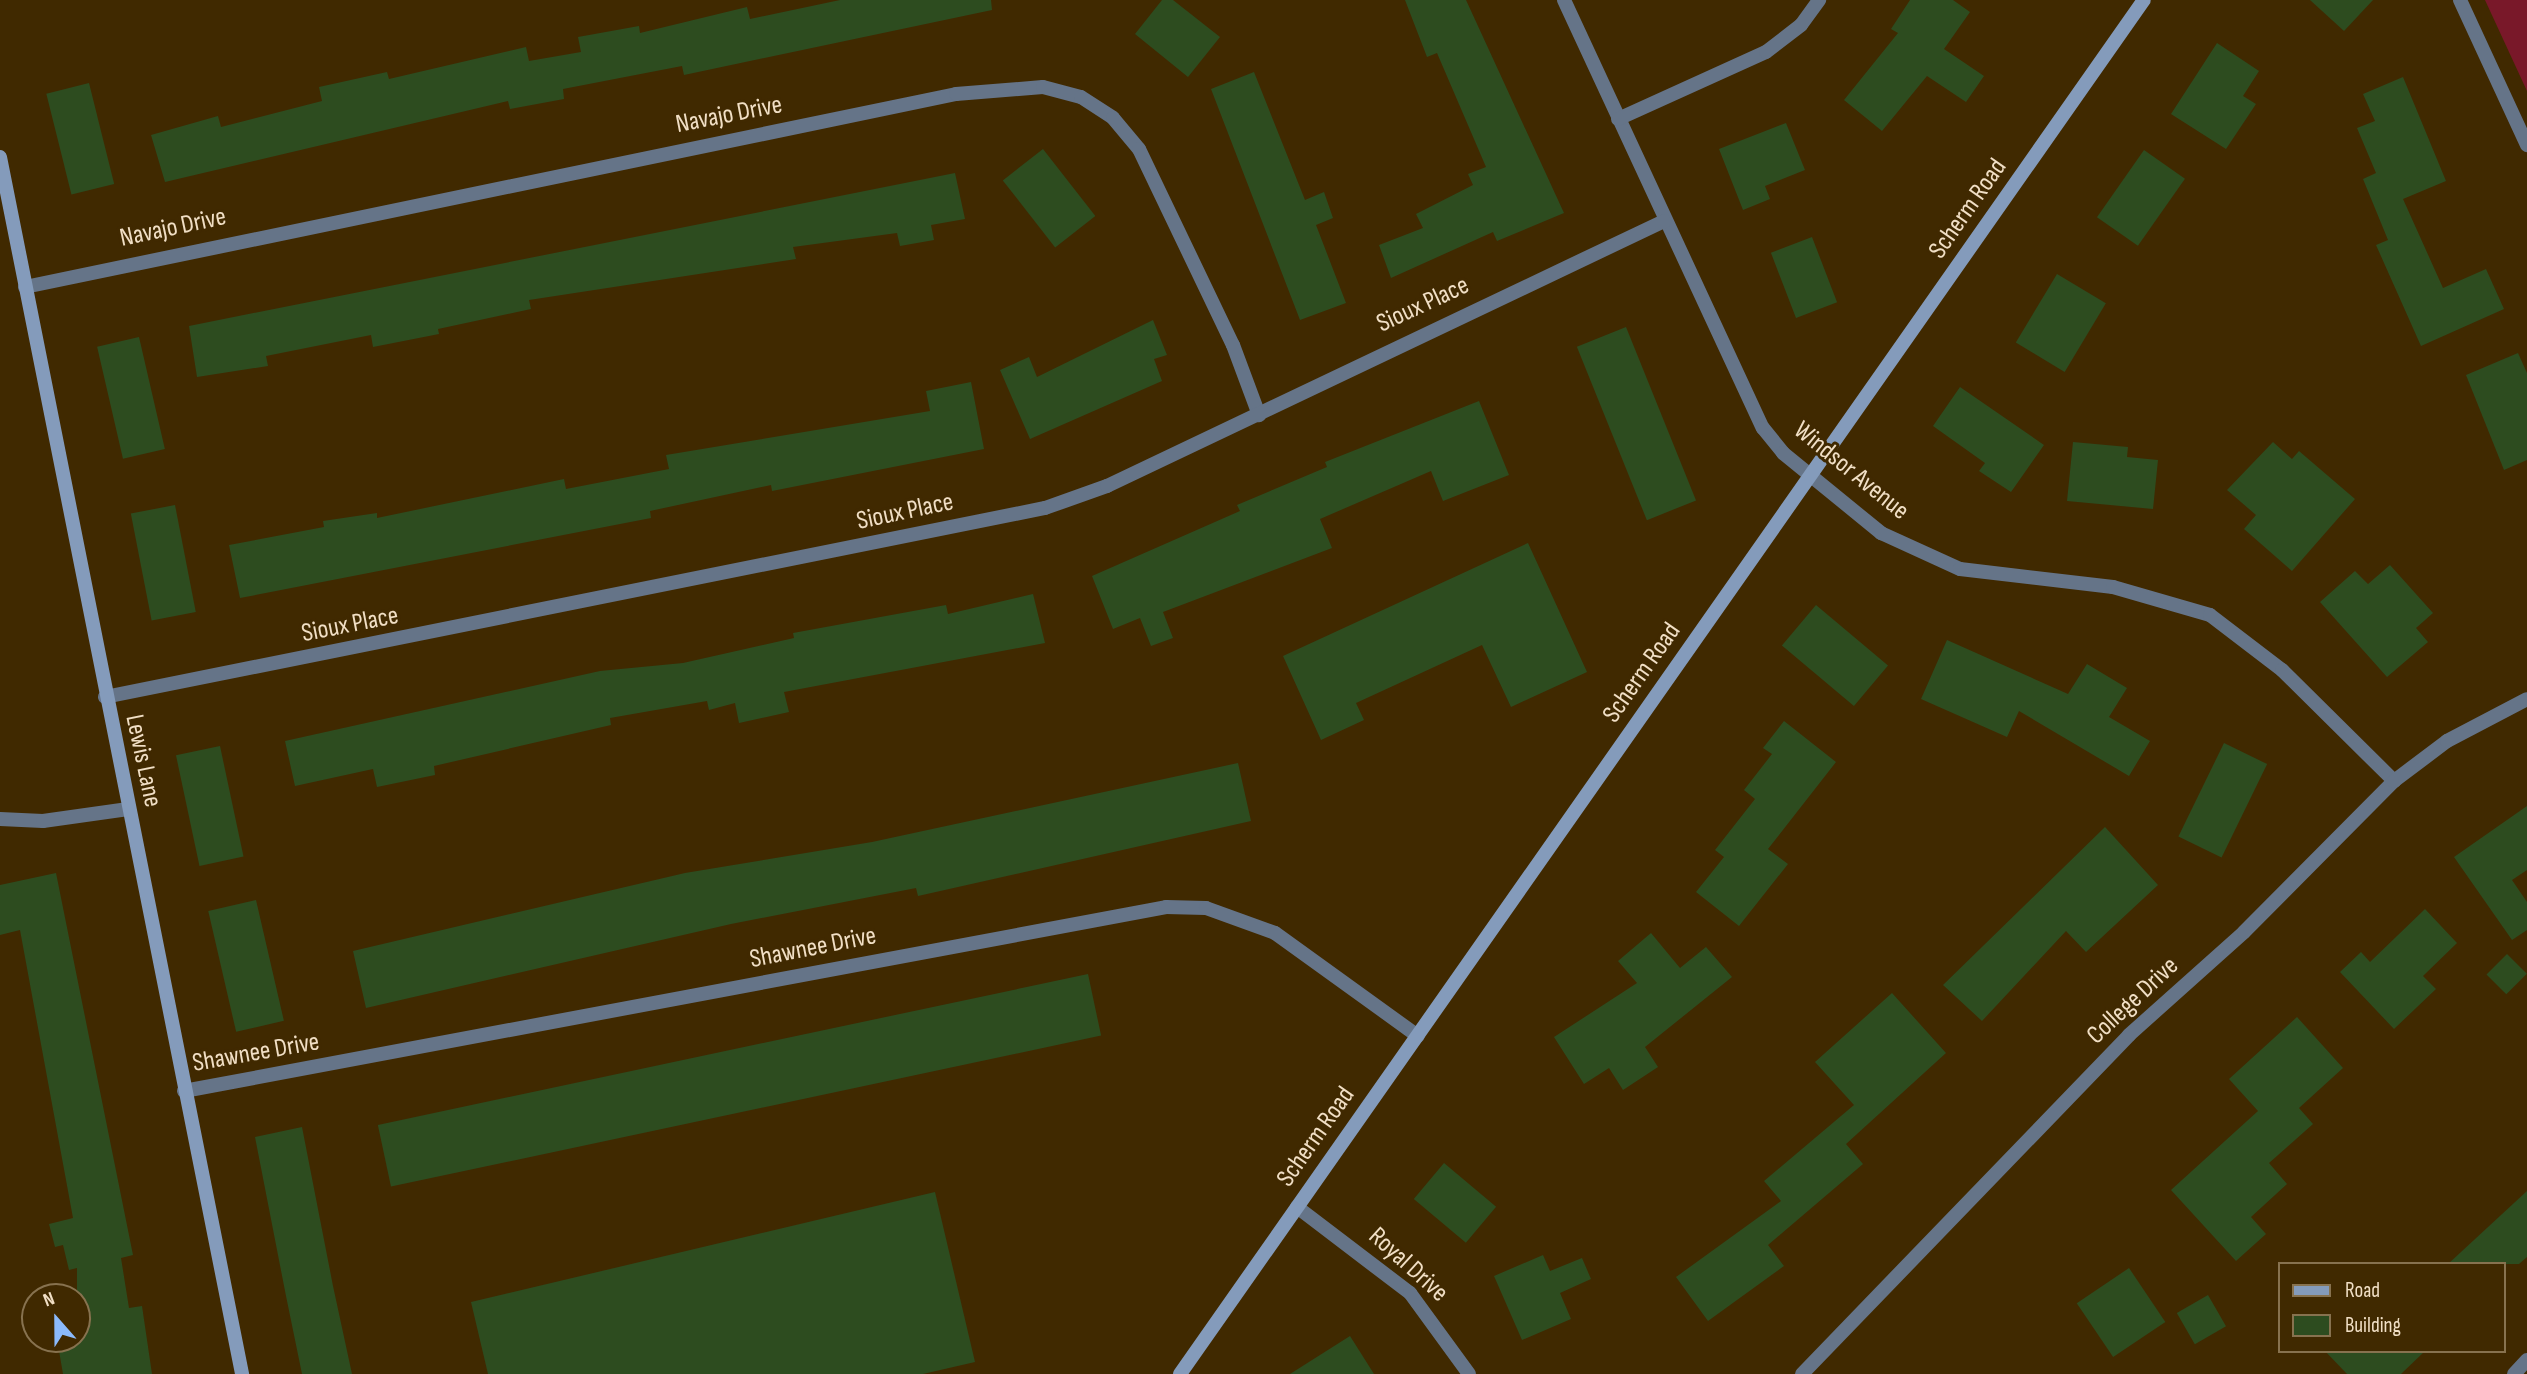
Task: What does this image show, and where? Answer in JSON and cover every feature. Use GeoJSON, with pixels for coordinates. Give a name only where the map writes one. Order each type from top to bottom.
{"type":"FeatureCollection","features":[{"type":"Feature","properties":{"kind":"street","name":"Windsor Avenue"},"geometry":{"type":"LineString","coordinates":[[1564,0],[1763,428],[1811,476],[1881,533],[1960,569],[2113,587],[2210,615],[2282,670],[2394,781]]}},
{"type":"Feature","properties":{"kind":"street"},"geometry":{"type":"LineString","coordinates":[[1618,120],[1766,52],[1801,25],[1819,0]]}},
{"type":"Feature","properties":{"kind":"street","name":"Scherm Road"},"geometry":{"type":"LineString","coordinates":[[1180,1374],[2144,0]]}},
{"type":"Feature","properties":{"kind":"street"},"geometry":{"type":"LineString","coordinates":[[2460,0],[2527,145]]}},
{"type":"Feature","properties":{"kind":"street","name":"Navajo Drive"},"geometry":{"type":"LineString","coordinates":[[25,287],[956,94],[1043,87],[1092,104],[1139,149],[1233,345],[1259,415]]}},
{"type":"Feature","properties":{"kind":"street","name":"Lewis Lane"},"geometry":{"type":"LineString","coordinates":[[0,157],[105,697],[242,1374]]}},
{"type":"Feature","properties":{"kind":"street","name":"Sioux Place"},"geometry":{"type":"LineString","coordinates":[[105,697],[1045,508],[1259,415],[1664,220]]}},
{"type":"Feature","properties":{"kind":"street","name":"College Drive"},"geometry":{"type":"LineString","coordinates":[[1802,1374],[2129,1035],[2244,932],[2394,781],[2447,741],[2527,699]]}},
{"type":"Feature","properties":{"kind":"street"},"geometry":{"type":"LineString","coordinates":[[0,819],[43,821],[128,809]]}},
{"type":"Feature","properties":{"kind":"street","name":"Shawnee Drive"},"geometry":{"type":"LineString","coordinates":[[184,1091],[1166,907],[1225,913],[1275,933],[1418,1036]]}},
{"type":"Feature","properties":{"kind":"street","name":"Royal Drive"},"geometry":{"type":"LineString","coordinates":[[1297,1208],[1410,1293],[1469,1374]]}},
{"type":"Feature","properties":{"kind":"street"},"geometry":{"type":"LineString","coordinates":[[2514,1374],[2527,1360]]}},
{"type":"Feature","properties":{"kind":"shaded area"},"geometry":{"type":"Polygon","coordinates":[[[2485,0],[2527,0],[2527,91],[2485,0]]]}},
{"type":"Feature","properties":{"kind":"building"},"geometry":{"type":"Polygon","coordinates":[[[840,0],[991,0],[992,10],[684,75],[682,66],[563,89],[564,99],[510,109],[508,101],[165,182],[151,135],[218,116],[221,127],[322,101],[319,87],[387,72],[389,79],[526,47],[529,61],[581,52],[578,37],[639,26],[640,33],[747,7],[750,19],[840,0]]]}},
{"type":"Feature","properties":{"kind":"building"},"geometry":{"type":"Polygon","coordinates":[[[1162,0],[1173,0],[1220,37],[1188,77],[1135,34],[1162,0]]]}},
{"type":"Feature","properties":{"kind":"building"},"geometry":{"type":"Polygon","coordinates":[[[1405,0],[1466,0],[1564,213],[1497,241],[1493,232],[1391,278],[1379,245],[1423,228],[1416,214],[1473,185],[1468,174],[1486,167],[1437,53],[1427,57],[1405,0]]]}},
{"type":"Feature","properties":{"kind":"building"},"geometry":{"type":"Polygon","coordinates":[[[1910,0],[1953,0],[1970,12],[1944,49],[1984,76],[1966,102],[1927,76],[1882,131],[1844,100],[1898,33],[1891,29],[1910,0]]]}},
{"type":"Feature","properties":{"kind":"building"},"geometry":{"type":"Polygon","coordinates":[[[2310,0],[2373,0],[2344,31],[2310,0]]]}},
{"type":"Feature","properties":{"kind":"building"},"geometry":{"type":"Polygon","coordinates":[[[2217,43],[2259,71],[2243,96],[2256,104],[2226,149],[2171,114],[2217,43]]]}},
{"type":"Feature","properties":{"kind":"building"},"geometry":{"type":"Polygon","coordinates":[[[1254,72],[1305,200],[1324,192],[1333,218],[1316,225],[1346,303],[1300,320],[1211,89],[1254,72]]]}},
{"type":"Feature","properties":{"kind":"building"},"geometry":{"type":"Polygon","coordinates":[[[2403,77],[2446,181],[2403,199],[2443,288],[2486,269],[2504,309],[2421,346],[2376,245],[2388,240],[2363,179],[2376,173],[2357,128],[2375,121],[2363,94],[2403,77]]]}},
{"type":"Feature","properties":{"kind":"building"},"geometry":{"type":"Polygon","coordinates":[[[89,83],[114,184],[71,195],[46,94],[89,83]]]}},
{"type":"Feature","properties":{"kind":"building"},"geometry":{"type":"Polygon","coordinates":[[[1786,123],[1805,170],[1765,186],[1770,199],[1743,210],[1719,149],[1786,123]]]}},
{"type":"Feature","properties":{"kind":"building"},"geometry":{"type":"Polygon","coordinates":[[[1043,149],[1095,216],[1055,247],[1003,180],[1043,149]]]}},
{"type":"Feature","properties":{"kind":"building"},"geometry":{"type":"Polygon","coordinates":[[[2144,150],[2185,179],[2138,246],[2097,217],[2144,150]]]}},
{"type":"Feature","properties":{"kind":"building"},"geometry":{"type":"Polygon","coordinates":[[[955,173],[965,219],[931,225],[934,240],[900,246],[897,233],[793,247],[796,259],[529,300],[531,309],[438,329],[439,334],[373,347],[371,335],[266,356],[268,366],[197,377],[189,326],[955,173]]]}},
{"type":"Feature","properties":{"kind":"building"},"geometry":{"type":"Polygon","coordinates":[[[1812,237],[1837,302],[1796,318],[1771,253],[1812,237]]]}},
{"type":"Feature","properties":{"kind":"building"},"geometry":{"type":"Polygon","coordinates":[[[2057,274],[2106,303],[2065,372],[2016,343],[2057,274]]]}},
{"type":"Feature","properties":{"kind":"building"},"geometry":{"type":"Polygon","coordinates":[[[1153,320],[1167,355],[1154,359],[1162,381],[1030,439],[1000,370],[1029,357],[1037,377],[1153,320]]]}},
{"type":"Feature","properties":{"kind":"building"},"geometry":{"type":"Polygon","coordinates":[[[1626,327],[1696,500],[1647,520],[1577,347],[1626,327]]]}},
{"type":"Feature","properties":{"kind":"building"},"geometry":{"type":"Polygon","coordinates":[[[139,337],[165,449],[123,459],[97,347],[139,337]]]}},
{"type":"Feature","properties":{"kind":"building"},"geometry":{"type":"Polygon","coordinates":[[[2518,353],[2527,373],[2527,460],[2504,470],[2466,375],[2518,353]]]}},
{"type":"Feature","properties":{"kind":"building"},"geometry":{"type":"Polygon","coordinates":[[[971,382],[984,449],[772,491],[771,485],[650,511],[651,518],[240,598],[229,545],[324,527],[323,521],[377,513],[377,518],[564,479],[566,489],[669,469],[666,455],[930,411],[926,391],[971,382]]]}},
{"type":"Feature","properties":{"kind":"building"},"geometry":{"type":"Polygon","coordinates":[[[1960,387],[2044,445],[2011,492],[1979,471],[1985,463],[1933,426],[1960,387]]]}},
{"type":"Feature","properties":{"kind":"building"},"geometry":{"type":"Polygon","coordinates":[[[1479,401],[1509,475],[1443,501],[1431,471],[1320,519],[1332,548],[1163,612],[1173,638],[1151,646],[1140,618],[1113,629],[1092,576],[1240,511],[1237,505],[1327,467],[1325,462],[1479,401]]]}},
{"type":"Feature","properties":{"kind":"building"},"geometry":{"type":"Polygon","coordinates":[[[2073,442],[2128,447],[2127,457],[2158,460],[2153,509],[2067,501],[2073,442]]]}},
{"type":"Feature","properties":{"kind":"building"},"geometry":{"type":"Polygon","coordinates":[[[2273,442],[2292,459],[2299,451],[2355,499],[2292,571],[2244,529],[2256,515],[2227,490],[2273,442]]]}},
{"type":"Feature","properties":{"kind":"building"},"geometry":{"type":"Polygon","coordinates":[[[175,505],[196,612],[152,621],[131,514],[175,505]]]}},
{"type":"Feature","properties":{"kind":"building"},"geometry":{"type":"Polygon","coordinates":[[[1528,543],[1587,672],[1511,707],[1482,645],[1356,703],[1364,720],[1321,740],[1283,656],[1528,543]]]}},
{"type":"Feature","properties":{"kind":"building"},"geometry":{"type":"Polygon","coordinates":[[[2390,565],[2433,613],[2416,628],[2428,642],[2387,677],[2320,602],[2355,571],[2368,584],[2390,565]]]}},
{"type":"Feature","properties":{"kind":"building"},"geometry":{"type":"Polygon","coordinates":[[[1033,594],[1045,643],[784,692],[789,712],[739,723],[735,703],[709,710],[707,701],[610,718],[611,725],[434,766],[435,775],[377,787],[373,769],[295,786],[285,741],[600,671],[683,663],[794,638],[793,633],[946,605],[948,614],[1033,594]]]}},
{"type":"Feature","properties":{"kind":"building"},"geometry":{"type":"Polygon","coordinates":[[[1816,605],[1888,665],[1854,706],[1782,646],[1816,605]]]}},
{"type":"Feature","properties":{"kind":"building"},"geometry":{"type":"Polygon","coordinates":[[[1947,640],[2068,694],[2087,664],[2127,688],[2109,717],[2150,741],[2129,776],[2019,711],[2007,737],[1921,699],[1947,640]]]}},
{"type":"Feature","properties":{"kind":"building"},"geometry":{"type":"Polygon","coordinates":[[[1784,721],[1836,762],[1768,849],[1788,864],[1739,926],[1696,892],[1724,857],[1715,850],[1755,799],[1744,790],[1772,754],[1763,748],[1784,721]]]}},
{"type":"Feature","properties":{"kind":"building"},"geometry":{"type":"Polygon","coordinates":[[[2224,743],[2267,764],[2222,858],[2178,836],[2224,743]]]}},
{"type":"Feature","properties":{"kind":"building"},"geometry":{"type":"Polygon","coordinates":[[[220,746],[243,857],[199,866],[176,755],[220,746]]]}},
{"type":"Feature","properties":{"kind":"building"},"geometry":{"type":"Polygon","coordinates":[[[1238,763],[1251,821],[918,896],[916,888],[731,924],[366,1008],[353,951],[685,873],[872,842],[1238,763]]]}},
{"type":"Feature","properties":{"kind":"building"},"geometry":{"type":"Polygon","coordinates":[[[2527,806],[2527,870],[2512,880],[2527,902],[2527,930],[2512,940],[2454,857],[2527,806]]]}},
{"type":"Feature","properties":{"kind":"building"},"geometry":{"type":"Polygon","coordinates":[[[2105,827],[2158,885],[2086,952],[2066,931],[1982,1021],[1943,985],[2105,827]]]}},
{"type":"Feature","properties":{"kind":"building"},"geometry":{"type":"Polygon","coordinates":[[[56,873],[133,1255],[121,1258],[129,1308],[142,1306],[152,1374],[63,1374],[59,1353],[91,1353],[91,1283],[77,1283],[77,1268],[69,1270],[63,1245],[55,1247],[49,1224],[73,1218],[20,930],[0,935],[0,885],[56,873]]]}},
{"type":"Feature","properties":{"kind":"building"},"geometry":{"type":"Polygon","coordinates":[[[256,900],[284,1021],[236,1032],[208,911],[256,900]]]}},
{"type":"Feature","properties":{"kind":"building"},"geometry":{"type":"Polygon","coordinates":[[[2425,909],[2457,943],[2423,976],[2436,989],[2394,1029],[2340,972],[2361,952],[2370,962],[2425,909]]]}},
{"type":"Feature","properties":{"kind":"building"},"geometry":{"type":"Polygon","coordinates":[[[1651,933],[1680,968],[1706,947],[1732,977],[1645,1047],[1658,1067],[1623,1090],[1609,1068],[1584,1084],[1554,1037],[1637,983],[1618,961],[1651,933]]]}},
{"type":"Feature","properties":{"kind":"building"},"geometry":{"type":"Polygon","coordinates":[[[2507,954],[2527,974],[2506,994],[2486,975],[2507,954]]]}},
{"type":"Feature","properties":{"kind":"building"},"geometry":{"type":"Polygon","coordinates":[[[1088,974],[1101,1036],[391,1187],[378,1125],[1088,974]]]}},
{"type":"Feature","properties":{"kind":"building"},"geometry":{"type":"Polygon","coordinates":[[[1892,993],[1946,1053],[1846,1144],[1863,1164],[1768,1245],[1784,1266],[1708,1321],[1676,1277],[1781,1201],[1764,1181],[1854,1105],[1815,1062],[1892,993]]]}},
{"type":"Feature","properties":{"kind":"building"},"geometry":{"type":"Polygon","coordinates":[[[2297,1017],[2343,1068],[2299,1108],[2313,1124],[2269,1163],[2287,1184],[2251,1217],[2266,1234],[2236,1261],[2171,1190],[2258,1111],[2229,1079],[2297,1017]]]}},
{"type":"Feature","properties":{"kind":"building"},"geometry":{"type":"Polygon","coordinates":[[[302,1127],[352,1374],[302,1374],[286,1296],[255,1137],[302,1127]]]}},
{"type":"Feature","properties":{"kind":"building"},"geometry":{"type":"Polygon","coordinates":[[[1444,1163],[1496,1207],[1466,1243],[1414,1199],[1444,1163]]]}},
{"type":"Feature","properties":{"kind":"building"},"geometry":{"type":"Polygon","coordinates":[[[2527,1191],[2527,1257],[2519,1264],[2450,1262],[2527,1191]]]}},
{"type":"Feature","properties":{"kind":"building"},"geometry":{"type":"Polygon","coordinates":[[[935,1192],[975,1362],[923,1374],[488,1374],[471,1302],[935,1192]]]}},
{"type":"Feature","properties":{"kind":"building"},"geometry":{"type":"Polygon","coordinates":[[[1543,1255],[1550,1271],[1582,1258],[1591,1279],[1560,1293],[1571,1319],[1522,1340],[1494,1276],[1543,1255]]]}},
{"type":"Feature","properties":{"kind":"building"},"geometry":{"type":"Polygon","coordinates":[[[2129,1268],[2165,1322],[2113,1357],[2077,1303],[2129,1268]]]}},
{"type":"Feature","properties":{"kind":"building"},"geometry":{"type":"Polygon","coordinates":[[[2208,1295],[2226,1326],[2195,1344],[2177,1313],[2208,1295]]]}},
{"type":"Feature","properties":{"kind":"building"},"geometry":{"type":"Polygon","coordinates":[[[1350,1336],[1374,1374],[1290,1374],[1350,1336]]]}},
{"type":"Feature","properties":{"kind":"building"},"geometry":{"type":"Polygon","coordinates":[[[2327,1353],[2423,1353],[2401,1374],[2347,1374],[2327,1353]]]}}]}
